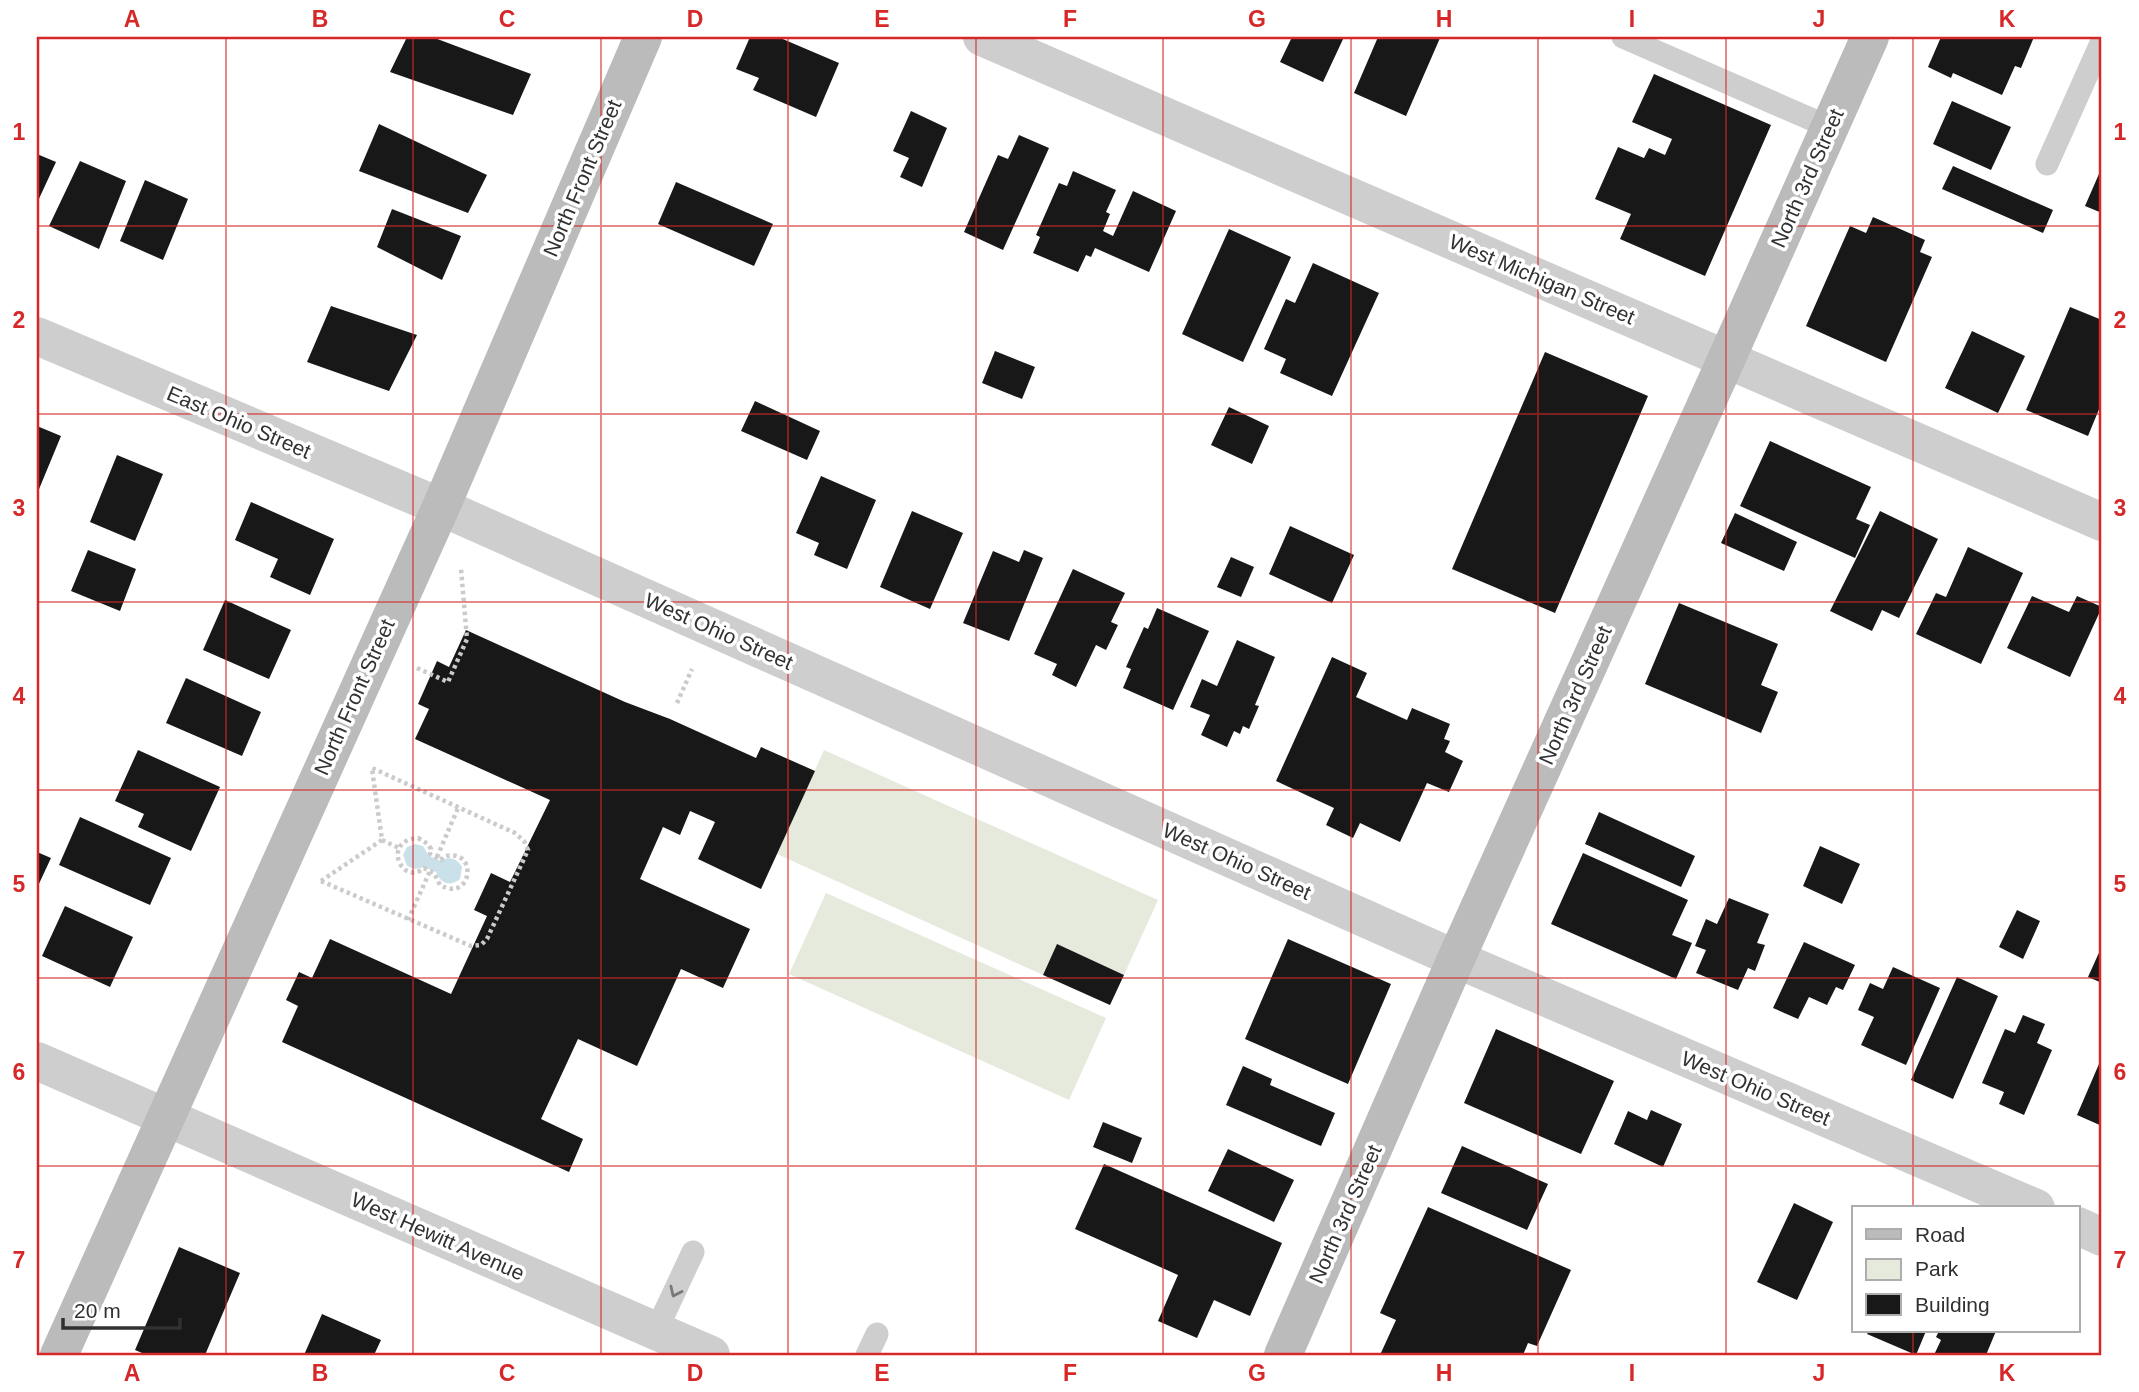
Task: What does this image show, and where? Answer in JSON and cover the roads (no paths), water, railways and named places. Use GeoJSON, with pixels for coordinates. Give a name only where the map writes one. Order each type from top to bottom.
{"type":"FeatureCollection","features":[{"type":"Feature","properties":{"kind":"street","name":"North Front Street"},"geometry":{"type":"LineString","coordinates":[[59,1355],[441,507],[643,37]]}},
{"type":"Feature","properties":{"kind":"street","name":"West Michigan Street"},"geometry":{"type":"LineString","coordinates":[[982,37],[2102,522]]}},
{"type":"Feature","properties":{"kind":"street","name":"North 3rd Street"},"geometry":{"type":"LineString","coordinates":[[1283,1355],[1456,959],[1870,37]]}},
{"type":"Feature","properties":{"kind":"street","name":"East Ohio Street"},"geometry":{"type":"LineString","coordinates":[[37,336],[441,507]]}},
{"type":"Feature","properties":{"kind":"street","name":"West Ohio Street"},"geometry":{"type":"LineString","coordinates":[[441,507],[1456,959],[2031,1206]]}},
{"type":"Feature","properties":{"kind":"street","name":"West Hewitt Avenue"},"geometry":{"type":"LineString","coordinates":[[37,1061],[711,1355]]}},
{"type":"Feature","properties":{"kind":"street"},"geometry":{"type":"LineString","coordinates":[[2080,1227],[2102,1237]]}},
{"type":"Feature","properties":{"kind":"lane"},"geometry":{"type":"LineString","coordinates":[[1623,37],[1829,127]]}},
{"type":"Feature","properties":{"kind":"lane"},"geometry":{"type":"LineString","coordinates":[[2047,164],[2102,41]]}},
{"type":"Feature","properties":{"kind":"lane"},"geometry":{"type":"LineString","coordinates":[[656,1331],[693,1252]]}},
{"type":"Feature","properties":{"kind":"lane"},"geometry":{"type":"LineString","coordinates":[[867,1355],[877,1334]]}},
{"type":"Feature","properties":{"kind":"water"},"geometry":{"type":"Polygon","coordinates":[[[415,844],[423,846],[429,856],[441,861],[450,858],[458,862],[462,867],[460,879],[446,883],[436,872],[424,867],[415,869],[407,866],[403,855],[407,847],[415,844]]]}}]}
